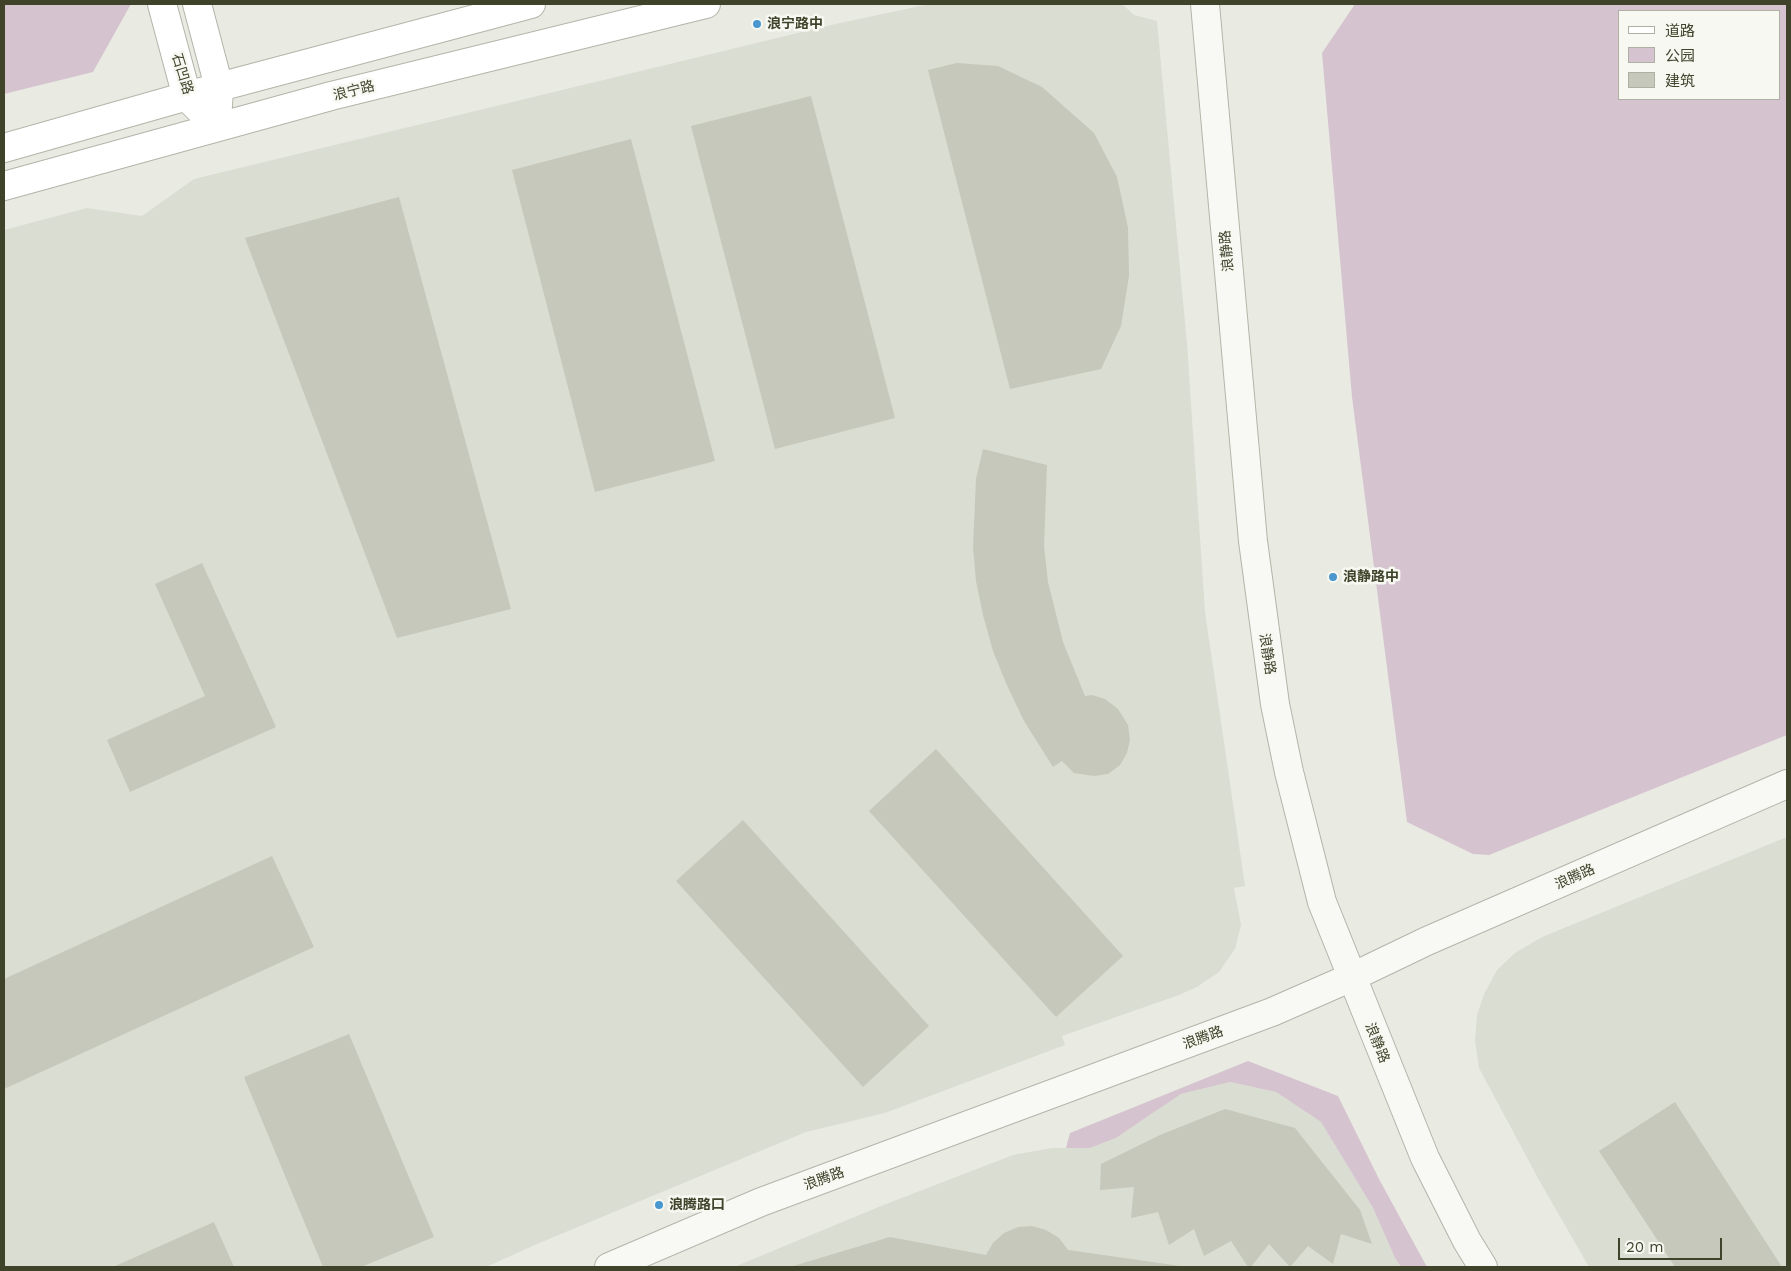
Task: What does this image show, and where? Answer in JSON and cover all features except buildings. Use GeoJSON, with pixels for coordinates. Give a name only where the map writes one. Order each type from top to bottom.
{"type":"FeatureCollection","features":[{"type":"Feature","properties":{"kind":"main road","name":"石凹路"},"geometry":{"type":"LineString","coordinates":[[162,4],[188,97],[217,128]]}},
{"type":"Feature","properties":{"kind":"main road"},"geometry":{"type":"LineString","coordinates":[[197,4],[219,87],[217,128]]}},
{"type":"Feature","properties":{"kind":"main road"},"geometry":{"type":"LineString","coordinates":[[4,148],[219,87],[531,4]]}},
{"type":"Feature","properties":{"kind":"main road","name":"浪宁路"},"geometry":{"type":"LineString","coordinates":[[4,186],[331,96],[706,4]]}},
{"type":"Feature","properties":{"kind":"street","name":"浪静路"},"geometry":{"type":"LineString","coordinates":[[1206,4],[1253,541],[1273,695],[1289,772],[1322,902],[1425,1158],[1467,1241],[1483,1267]]}},
{"type":"Feature","properties":{"kind":"street","name":"浪腾路"},"geometry":{"type":"LineString","coordinates":[[609,1267],[761,1202],[1272,1012],[1352,977],[1426,941],[1787,784]]}},
{"type":"Feature","properties":{"kind":"shaded area"},"geometry":{"type":"Polygon","coordinates":[[[929,4],[1122,4],[1134,15],[1157,21],[1187,344],[1205,612],[1245,886],[1234,888],[1241,925],[1235,949],[1219,972],[1197,987],[1179,995],[1062,1036],[1065,1045],[885,1113],[806,1132],[486,1267],[4,1267],[4,230],[87,208],[142,216],[194,179],[831,25],[929,4]]]}},
{"type":"Feature","properties":{"kind":"shaded area"},"geometry":{"type":"Polygon","coordinates":[[[1787,837],[1787,1267],[1589,1267],[1539,1180],[1479,1068],[1475,1041],[1477,1015],[1484,994],[1497,970],[1515,953],[1542,937],[1787,837]]]}},
{"type":"Feature","properties":{"kind":"shaded area"},"geometry":{"type":"Polygon","coordinates":[[[1230,1082],[1276,1092],[1321,1122],[1373,1208],[1395,1258],[1401,1267],[734,1267],[881,1206],[1013,1155],[1052,1148],[1090,1148],[1116,1138],[1181,1094],[1230,1082]]]}},
{"type":"Feature","properties":{"kind":"green space"},"geometry":{"type":"Polygon","coordinates":[[[4,4],[131,4],[93,72],[4,94],[4,4]]]}},
{"type":"Feature","properties":{"kind":"green space"},"geometry":{"type":"Polygon","coordinates":[[[1355,4],[1787,4],[1787,735],[1489,855],[1473,854],[1407,822],[1352,397],[1322,53],[1355,4]]]}},
{"type":"Feature","properties":{"kind":"green space"},"geometry":{"type":"Polygon","coordinates":[[[1248,1061],[1338,1096],[1379,1179],[1427,1267],[1401,1267],[1395,1258],[1373,1208],[1321,1122],[1276,1092],[1230,1082],[1181,1094],[1116,1138],[1090,1148],[1066,1148],[1070,1133],[1248,1061]]]}},
{"type":"Feature","properties":{"kind":"place","name":"浪宁路中"},"geometry":{"type":"Point","coordinates":[757,24]}},
{"type":"Feature","properties":{"kind":"place","name":"浪静路中"},"geometry":{"type":"Point","coordinates":[1333,577]}},
{"type":"Feature","properties":{"kind":"place","name":"浪腾路口"},"geometry":{"type":"Point","coordinates":[659,1205]}}]}
